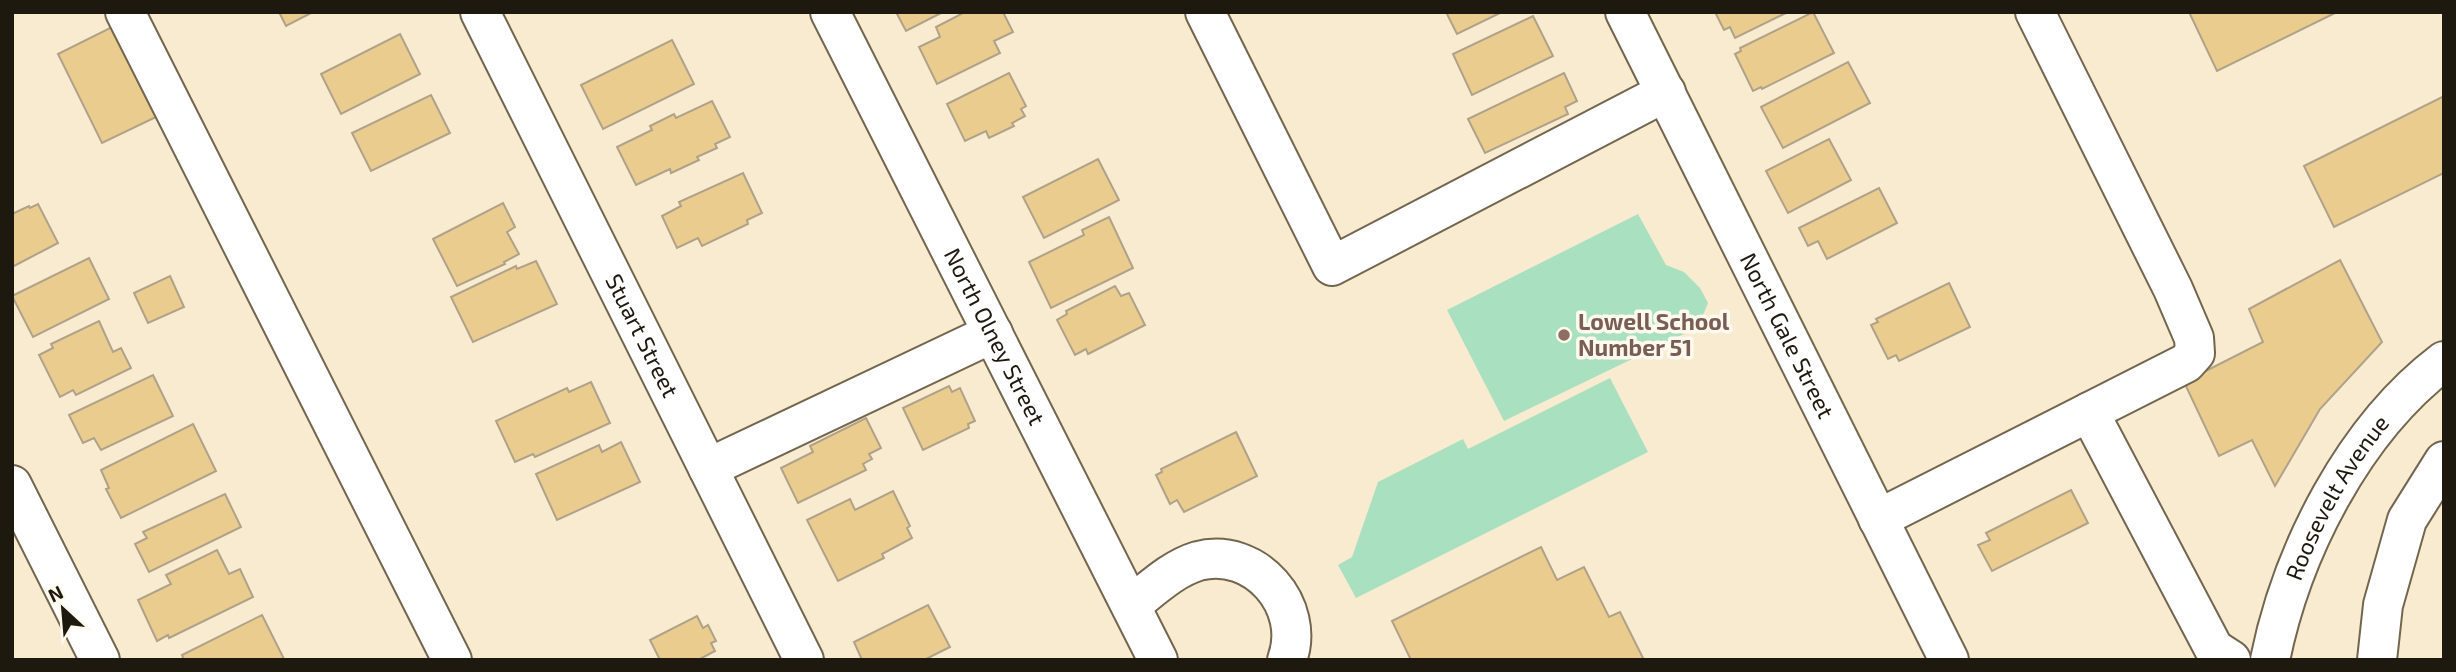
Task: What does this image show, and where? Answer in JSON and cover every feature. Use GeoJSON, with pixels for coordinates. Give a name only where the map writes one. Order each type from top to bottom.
{"type":"FeatureCollection","features":[{"type":"Feature","properties":{"kind":"street"},"geometry":{"type":"LineString","coordinates":[[125,12],[452,660]]}},
{"type":"Feature","properties":{"kind":"street","name":"Stuart Street"},"geometry":{"type":"LineString","coordinates":[[480,12],[804,660]]}},
{"type":"Feature","properties":{"kind":"street","name":"North Olney Street"},"geometry":{"type":"LineString","coordinates":[[830,12],[1158,660]]}},
{"type":"Feature","properties":{"kind":"street"},"geometry":{"type":"LineString","coordinates":[[1206,12],[1332,266],[1666,92]]}},
{"type":"Feature","properties":{"kind":"street","name":"North Gale Street"},"geometry":{"type":"LineString","coordinates":[[1625,12],[1949,660]]}},
{"type":"Feature","properties":{"kind":"street"},"geometry":{"type":"LineString","coordinates":[[1878,519],[2186,363],[2195,353],[2194,338],[2173,289],[2035,12]]}},
{"type":"Feature","properties":{"kind":"street"},"geometry":{"type":"LineString","coordinates":[[708,468],[993,333]]}},
{"type":"Feature","properties":{"kind":"street","name":"Roosevelt Avenue"},"geometry":{"type":"LineString","coordinates":[[2270,660],[2277,626],[2291,584],[2329,500],[2362,449],[2395,406],[2426,374],[2444,361]]}},
{"type":"Feature","properties":{"kind":"street"},"geometry":{"type":"LineString","coordinates":[[2089,412],[2214,649],[2231,660]]}},
{"type":"Feature","properties":{"kind":"street"},"geometry":{"type":"LineString","coordinates":[[2377,660],[2382,605],[2407,520],[2444,461]]}},
{"type":"Feature","properties":{"kind":"street"},"geometry":{"type":"LineString","coordinates":[[12,485],[100,660]]}},
{"type":"Feature","properties":{"kind":"street"},"geometry":{"type":"LineString","coordinates":[[1131,605],[1177,570],[1200,561],[1226,559],[1250,567],[1270,582],[1284,601],[1292,625],[1291,650],[1287,660]]}},
{"type":"Feature","properties":{"kind":"green space"},"geometry":{"type":"Polygon","coordinates":[[[1638,214],[1666,265],[1684,272],[1700,288],[1708,303],[1703,315],[1688,332],[1504,421],[1447,310],[1638,214]]]}},
{"type":"Feature","properties":{"kind":"green space"},"geometry":{"type":"Polygon","coordinates":[[[1610,378],[1648,452],[1356,598],[1338,565],[1352,557],[1378,482],[1463,439],[1468,449],[1610,378]]]}},
{"type":"Feature","properties":{"kind":"building"},"geometry":{"type":"Polygon","coordinates":[[[279,12],[313,12],[286,26],[279,12]]]}},
{"type":"Feature","properties":{"kind":"building"},"geometry":{"type":"Polygon","coordinates":[[[896,12],[943,12],[906,31],[896,12]]]}},
{"type":"Feature","properties":{"kind":"building"},"geometry":{"type":"Polygon","coordinates":[[[965,12],[1003,12],[1013,32],[994,41],[1000,53],[937,84],[919,47],[940,37],[936,27],[965,12]]]}},
{"type":"Feature","properties":{"kind":"building"},"geometry":{"type":"Polygon","coordinates":[[[1446,12],[1502,12],[1457,34],[1446,12]]]}},
{"type":"Feature","properties":{"kind":"building"},"geometry":{"type":"Polygon","coordinates":[[[1715,12],[1788,12],[1735,38],[1730,27],[1724,30],[1715,12]]]}},
{"type":"Feature","properties":{"kind":"building"},"geometry":{"type":"Polygon","coordinates":[[[1813,12],[1834,53],[1753,91],[1735,54],[1741,51],[1740,48],[1813,12]]]}},
{"type":"Feature","properties":{"kind":"building"},"geometry":{"type":"Polygon","coordinates":[[[2189,12],[2337,12],[2217,71],[2189,12]]]}},
{"type":"Feature","properties":{"kind":"building"},"geometry":{"type":"Polygon","coordinates":[[[1533,16],[1553,56],[1472,95],[1453,54],[1533,16]]]}},
{"type":"Feature","properties":{"kind":"building"},"geometry":{"type":"Polygon","coordinates":[[[112,27],[156,117],[102,143],[58,54],[112,27]]]}},
{"type":"Feature","properties":{"kind":"building"},"geometry":{"type":"Polygon","coordinates":[[[400,34],[420,74],[341,114],[321,74],[400,34]]]}},
{"type":"Feature","properties":{"kind":"building"},"geometry":{"type":"Polygon","coordinates":[[[672,40],[694,84],[603,129],[581,85],[672,40]]]}},
{"type":"Feature","properties":{"kind":"building"},"geometry":{"type":"Polygon","coordinates":[[[1848,62],[1870,103],[1783,148],[1761,107],[1848,62]]]}},
{"type":"Feature","properties":{"kind":"building"},"geometry":{"type":"Polygon","coordinates":[[[1009,73],[1026,106],[1021,109],[1025,116],[1012,123],[1014,126],[989,138],[986,131],[965,141],[947,104],[1009,73]]]}},
{"type":"Feature","properties":{"kind":"building"},"geometry":{"type":"Polygon","coordinates":[[[1564,73],[1577,101],[1565,107],[1568,114],[1485,153],[1468,119],[1564,73]]]}},
{"type":"Feature","properties":{"kind":"building"},"geometry":{"type":"Polygon","coordinates":[[[431,95],[450,133],[371,171],[352,133],[431,95]]]}},
{"type":"Feature","properties":{"kind":"building"},"geometry":{"type":"Polygon","coordinates":[[[2444,96],[2444,173],[2334,227],[2304,166],[2444,96]]]}},
{"type":"Feature","properties":{"kind":"building"},"geometry":{"type":"Polygon","coordinates":[[[712,101],[730,137],[715,144],[717,148],[697,157],[699,160],[671,173],[670,169],[636,185],[617,147],[652,130],[650,126],[674,114],[676,118],[712,101]]]}},
{"type":"Feature","properties":{"kind":"building"},"geometry":{"type":"Polygon","coordinates":[[[1829,139],[1851,180],[1788,213],[1766,171],[1829,139]]]}},
{"type":"Feature","properties":{"kind":"building"},"geometry":{"type":"Polygon","coordinates":[[[1098,159],[1119,200],[1044,238],[1023,197],[1098,159]]]}},
{"type":"Feature","properties":{"kind":"building"},"geometry":{"type":"Polygon","coordinates":[[[743,173],[762,213],[747,220],[748,224],[702,246],[698,238],[677,248],[662,216],[681,206],[679,202],[743,173]]]}},
{"type":"Feature","properties":{"kind":"building"},"geometry":{"type":"Polygon","coordinates":[[[1879,188],[1897,223],[1827,259],[1818,241],[1808,246],[1799,228],[1879,188]]]}},
{"type":"Feature","properties":{"kind":"building"},"geometry":{"type":"Polygon","coordinates":[[[503,203],[515,227],[507,232],[519,254],[504,262],[505,264],[457,286],[433,239],[503,203]]]}},
{"type":"Feature","properties":{"kind":"building"},"geometry":{"type":"Polygon","coordinates":[[[38,204],[58,243],[12,267],[12,214],[38,204]]]}},
{"type":"Feature","properties":{"kind":"building"},"geometry":{"type":"Polygon","coordinates":[[[1109,217],[1133,268],[1051,308],[1029,262],[1084,235],[1082,230],[1109,217]]]}},
{"type":"Feature","properties":{"kind":"building"},"geometry":{"type":"Polygon","coordinates":[[[89,258],[109,299],[33,337],[12,296],[89,258]]]}},
{"type":"Feature","properties":{"kind":"building"},"geometry":{"type":"Polygon","coordinates":[[[2340,260],[2382,342],[2320,409],[2275,486],[2252,440],[2219,456],[2184,382],[2263,342],[2249,309],[2340,260]]]}},
{"type":"Feature","properties":{"kind":"building"},"geometry":{"type":"Polygon","coordinates":[[[536,261],[557,304],[473,342],[451,297],[516,266],[517,269],[536,261]]]}},
{"type":"Feature","properties":{"kind":"building"},"geometry":{"type":"Polygon","coordinates":[[[170,276],[184,307],[148,323],[134,293],[170,276]]]}},
{"type":"Feature","properties":{"kind":"building"},"geometry":{"type":"Polygon","coordinates":[[[1949,283],[1970,327],[1899,361],[1896,355],[1888,359],[1871,325],[1878,322],[1876,319],[1949,283]]]}},
{"type":"Feature","properties":{"kind":"building"},"geometry":{"type":"Polygon","coordinates":[[[1115,286],[1121,296],[1129,293],[1145,325],[1088,354],[1086,349],[1075,355],[1057,320],[1067,314],[1066,311],[1115,286]]]}},
{"type":"Feature","properties":{"kind":"building"},"geometry":{"type":"Polygon","coordinates":[[[99,321],[113,352],[121,348],[131,368],[76,395],[73,390],[60,397],[39,355],[53,348],[51,344],[99,321]]]}},
{"type":"Feature","properties":{"kind":"building"},"geometry":{"type":"Polygon","coordinates":[[[153,375],[173,416],[101,450],[94,438],[83,443],[69,415],[153,375]]]}},
{"type":"Feature","properties":{"kind":"building"},"geometry":{"type":"Polygon","coordinates":[[[591,382],[610,423],[535,457],[533,454],[515,462],[496,421],[567,388],[569,392],[591,382]]]}},
{"type":"Feature","properties":{"kind":"building"},"geometry":{"type":"Polygon","coordinates":[[[949,386],[952,392],[960,388],[975,421],[968,424],[969,428],[923,450],[903,408],[949,386]]]}},
{"type":"Feature","properties":{"kind":"building"},"geometry":{"type":"Polygon","coordinates":[[[866,418],[881,448],[869,454],[872,459],[863,464],[866,470],[798,503],[781,468],[813,452],[810,446],[866,418]]]}},
{"type":"Feature","properties":{"kind":"building"},"geometry":{"type":"Polygon","coordinates":[[[193,424],[216,471],[121,518],[106,489],[109,488],[101,470],[193,424]]]}},
{"type":"Feature","properties":{"kind":"building"},"geometry":{"type":"Polygon","coordinates":[[[1236,432],[1257,476],[1184,512],[1177,500],[1170,504],[1156,475],[1162,472],[1161,469],[1236,432]]]}},
{"type":"Feature","properties":{"kind":"building"},"geometry":{"type":"Polygon","coordinates":[[[621,442],[640,482],[557,520],[536,474],[599,445],[602,452],[621,442]]]}},
{"type":"Feature","properties":{"kind":"building"},"geometry":{"type":"Polygon","coordinates":[[[2071,490],[2088,523],[1992,571],[1978,545],[1990,540],[1986,533],[2071,490]]]}},
{"type":"Feature","properties":{"kind":"building"},"geometry":{"type":"Polygon","coordinates":[[[893,491],[910,526],[907,528],[912,538],[882,554],[884,558],[838,581],[807,520],[850,499],[855,510],[893,491]]]}},
{"type":"Feature","properties":{"kind":"building"},"geometry":{"type":"Polygon","coordinates":[[[225,494],[241,527],[149,572],[135,544],[147,538],[143,532],[225,494]]]}},
{"type":"Feature","properties":{"kind":"building"},"geometry":{"type":"Polygon","coordinates":[[[1541,547],[1557,580],[1584,567],[1609,617],[1620,612],[1644,660],[1411,660],[1392,621],[1541,547]]]}},
{"type":"Feature","properties":{"kind":"building"},"geometry":{"type":"Polygon","coordinates":[[[217,550],[229,574],[240,569],[253,597],[169,638],[168,635],[157,641],[138,600],[171,584],[166,575],[217,550]]]}},
{"type":"Feature","properties":{"kind":"building"},"geometry":{"type":"Polygon","coordinates":[[[928,605],[950,647],[924,660],[862,660],[854,642],[928,605]]]}},
{"type":"Feature","properties":{"kind":"building"},"geometry":{"type":"Polygon","coordinates":[[[262,615],[284,659],[184,660],[182,655],[262,615]]]}},
{"type":"Feature","properties":{"kind":"building"},"geometry":{"type":"Polygon","coordinates":[[[697,616],[703,628],[708,625],[716,641],[711,643],[715,651],[698,660],[660,660],[650,640],[697,616]]]}},
{"type":"Feature","properties":{"kind":"place","name":"Lowell School Number 51"},"geometry":{"type":"Point","coordinates":[1564,335]}}]}
